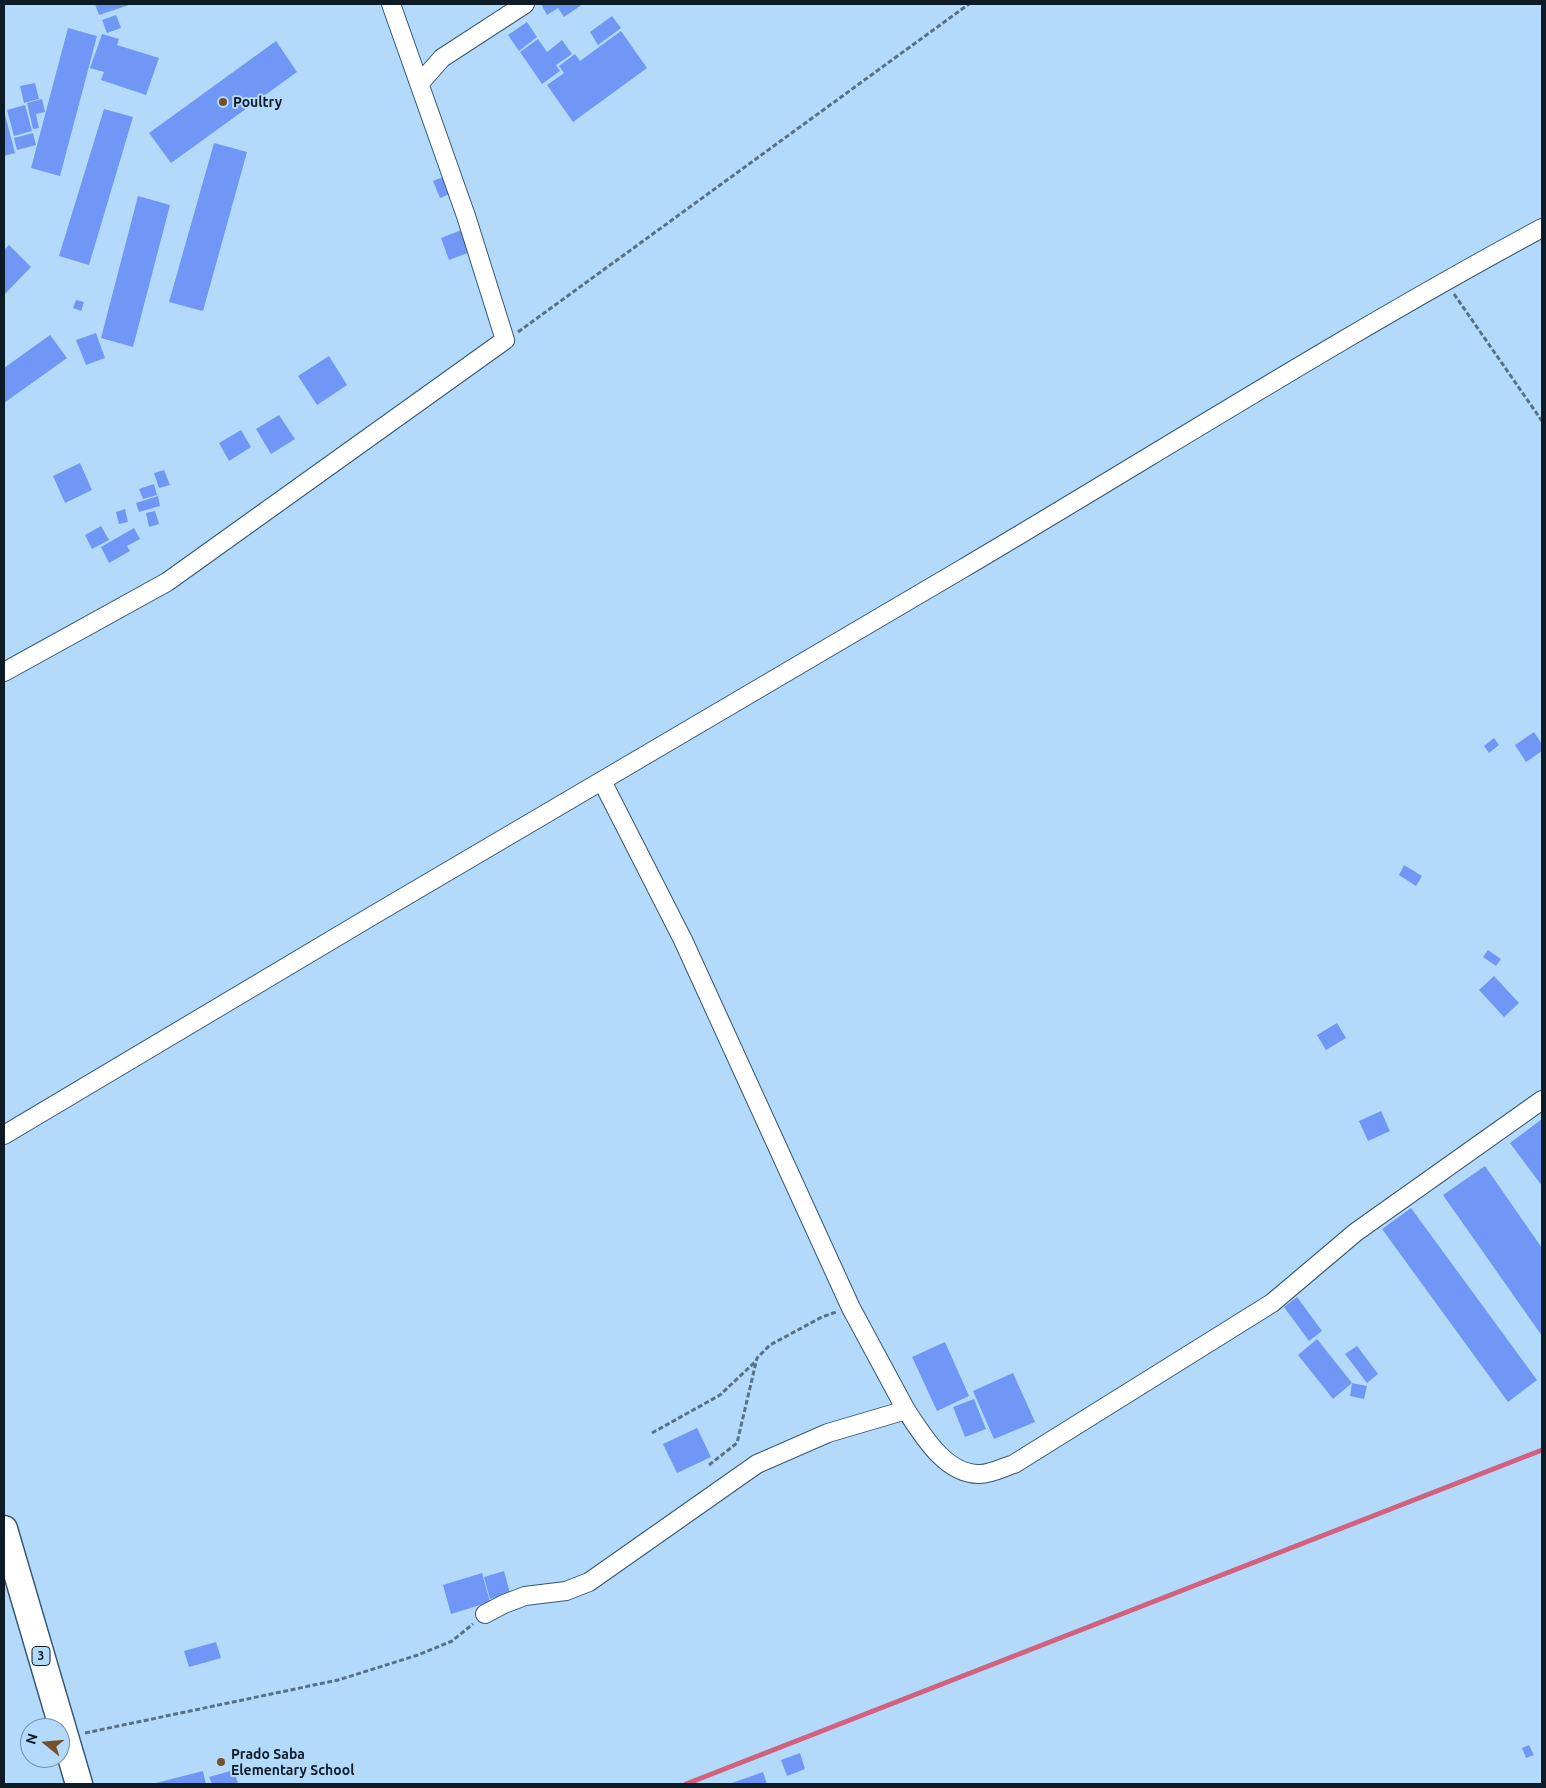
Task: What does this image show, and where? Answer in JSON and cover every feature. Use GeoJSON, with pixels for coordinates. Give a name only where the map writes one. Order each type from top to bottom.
{"type":"FeatureCollection","features":[{"type":"Feature","properties":{"kind":"highway","name":"3"},"geometry":{"type":"LineString","coordinates":[[4,1529],[10,1573],[59,1718]]}},
{"type":"Feature","properties":{"kind":"highway","name":"3"},"geometry":{"type":"LineString","coordinates":[[70,1754],[79,1784]]}},
{"type":"Feature","properties":{"kind":"street"},"geometry":{"type":"LineString","coordinates":[[4,672],[166,582],[505,340],[420,83],[391,4]]}},
{"type":"Feature","properties":{"kind":"street"},"geometry":{"type":"LineString","coordinates":[[420,83],[442,58],[526,4]]}},
{"type":"Feature","properties":{"kind":"street"},"geometry":{"type":"LineString","coordinates":[[4,1135],[306,954],[602,781],[1445,281],[1542,228]]}},
{"type":"Feature","properties":{"kind":"street"},"geometry":{"type":"LineString","coordinates":[[602,781],[683,940],[851,1308],[906,1410],[934,1450],[964,1473],[982,1474],[1014,1464],[1272,1303],[1356,1232],[1542,1100]]}},
{"type":"Feature","properties":{"kind":"street"},"geometry":{"type":"LineString","coordinates":[[485,1614],[525,1596],[566,1591],[589,1582],[757,1464],[828,1433],[906,1410]]}},
{"type":"Feature","properties":{"kind":"path"},"geometry":{"type":"LineString","coordinates":[[505,340],[969,4]]}},
{"type":"Feature","properties":{"kind":"path"},"geometry":{"type":"LineString","coordinates":[[1445,281],[1542,420]]}},
{"type":"Feature","properties":{"kind":"path"},"geometry":{"type":"LineString","coordinates":[[652,1433],[720,1395],[770,1345],[822,1317],[851,1308]]}},
{"type":"Feature","properties":{"kind":"path"},"geometry":{"type":"LineString","coordinates":[[709,1465],[737,1443],[757,1360]]}},
{"type":"Feature","properties":{"kind":"path"},"geometry":{"type":"LineString","coordinates":[[70,1736],[338,1680],[418,1655],[452,1641],[485,1614]]}},
{"type":"Feature","properties":{"kind":"building"},"geometry":{"type":"Polygon","coordinates":[[[95,4],[132,4],[99,15],[95,4]]]}},
{"type":"Feature","properties":{"kind":"building"},"geometry":{"type":"Polygon","coordinates":[[[541,4],[583,4],[564,17],[558,8],[547,15],[541,4]]]}},
{"type":"Feature","properties":{"kind":"building"},"geometry":{"type":"Polygon","coordinates":[[[116,15],[121,28],[107,33],[102,20],[116,15]]]}},
{"type":"Feature","properties":{"kind":"building"},"geometry":{"type":"Polygon","coordinates":[[[612,16],[621,28],[598,45],[590,32],[612,16]]]}},
{"type":"Feature","properties":{"kind":"building"},"geometry":{"type":"Polygon","coordinates":[[[527,22],[537,37],[519,51],[508,35],[527,22]]]}},
{"type":"Feature","properties":{"kind":"building"},"geometry":{"type":"Polygon","coordinates":[[[68,28],[97,36],[60,176],[31,168],[68,28]]]}},
{"type":"Feature","properties":{"kind":"building"},"geometry":{"type":"Polygon","coordinates":[[[621,31],[647,68],[573,122],[547,85],[564,73],[559,66],[575,54],[580,61],[621,31]]]}},
{"type":"Feature","properties":{"kind":"building"},"geometry":{"type":"Polygon","coordinates":[[[102,34],[119,39],[117,45],[159,58],[146,95],[101,80],[104,72],[90,68],[102,34]]]}},
{"type":"Feature","properties":{"kind":"building"},"geometry":{"type":"Polygon","coordinates":[[[538,39],[547,52],[562,40],[572,54],[556,65],[560,71],[542,84],[520,52],[538,39]]]}},
{"type":"Feature","properties":{"kind":"building","name":"Poultry"},"geometry":{"type":"Polygon","coordinates":[[[276,41],[297,72],[171,163],[149,133],[276,41]]]}},
{"type":"Feature","properties":{"kind":"building"},"geometry":{"type":"Polygon","coordinates":[[[35,83],[39,99],[24,103],[20,86],[35,83]]]}},
{"type":"Feature","properties":{"kind":"building"},"geometry":{"type":"Polygon","coordinates":[[[42,99],[45,112],[36,114],[39,128],[33,129],[27,103],[42,99]]]}},
{"type":"Feature","properties":{"kind":"building"},"geometry":{"type":"Polygon","coordinates":[[[25,105],[32,131],[14,136],[7,110],[25,105]]]}},
{"type":"Feature","properties":{"kind":"building"},"geometry":{"type":"Polygon","coordinates":[[[104,109],[133,117],[89,265],[59,256],[104,109]]]}},
{"type":"Feature","properties":{"kind":"building"},"geometry":{"type":"Polygon","coordinates":[[[4,111],[15,153],[4,156],[4,111]]]}},
{"type":"Feature","properties":{"kind":"building"},"geometry":{"type":"Polygon","coordinates":[[[33,133],[36,145],[17,150],[14,138],[33,133]]]}},
{"type":"Feature","properties":{"kind":"building","name":"Poultry"},"geometry":{"type":"Polygon","coordinates":[[[214,143],[247,152],[203,311],[169,302],[214,143]]]}},
{"type":"Feature","properties":{"kind":"building"},"geometry":{"type":"Polygon","coordinates":[[[448,175],[454,192],[440,198],[433,181],[448,175]]]}},
{"type":"Feature","properties":{"kind":"building"},"geometry":{"type":"Polygon","coordinates":[[[138,196],[170,205],[133,347],[101,338],[138,196]]]}},
{"type":"Feature","properties":{"kind":"building"},"geometry":{"type":"Polygon","coordinates":[[[464,229],[473,251],[449,260],[441,238],[464,229]]]}},
{"type":"Feature","properties":{"kind":"building"},"geometry":{"type":"Polygon","coordinates":[[[9,245],[31,267],[4,295],[4,250],[9,245]]]}},
{"type":"Feature","properties":{"kind":"building"},"geometry":{"type":"Polygon","coordinates":[[[76,300],[84,302],[81,311],[73,308],[76,300]]]}},
{"type":"Feature","properties":{"kind":"building"},"geometry":{"type":"Polygon","coordinates":[[[96,333],[105,358],[86,365],[76,340],[96,333]]]}},
{"type":"Feature","properties":{"kind":"building"},"geometry":{"type":"Polygon","coordinates":[[[50,335],[67,358],[4,403],[4,368],[50,335]]]}},
{"type":"Feature","properties":{"kind":"building"},"geometry":{"type":"Polygon","coordinates":[[[329,356],[347,385],[317,405],[298,376],[329,356]]]}},
{"type":"Feature","properties":{"kind":"building"},"geometry":{"type":"Polygon","coordinates":[[[279,415],[295,439],[271,454],[256,429],[279,415]]]}},
{"type":"Feature","properties":{"kind":"building"},"geometry":{"type":"Polygon","coordinates":[[[241,430],[251,447],[229,461],[219,443],[241,430]]]}},
{"type":"Feature","properties":{"kind":"building"},"geometry":{"type":"Polygon","coordinates":[[[80,463],[92,490],[65,503],[53,476],[80,463]]]}},
{"type":"Feature","properties":{"kind":"building"},"geometry":{"type":"Polygon","coordinates":[[[164,470],[170,485],[159,488],[154,473],[164,470]]]}},
{"type":"Feature","properties":{"kind":"building"},"geometry":{"type":"Polygon","coordinates":[[[154,484],[157,495],[143,499],[139,489],[154,484]]]}},
{"type":"Feature","properties":{"kind":"building"},"geometry":{"type":"Polygon","coordinates":[[[158,496],[160,506],[139,512],[136,503],[158,496]]]}},
{"type":"Feature","properties":{"kind":"building"},"geometry":{"type":"Polygon","coordinates":[[[125,509],[128,522],[119,524],[116,512],[125,509]]]}},
{"type":"Feature","properties":{"kind":"building"},"geometry":{"type":"Polygon","coordinates":[[[155,511],[159,524],[149,527],[146,513],[155,511]]]}},
{"type":"Feature","properties":{"kind":"building"},"geometry":{"type":"Polygon","coordinates":[[[101,526],[109,540],[92,549],[85,535],[101,526]]]}},
{"type":"Feature","properties":{"kind":"building"},"geometry":{"type":"Polygon","coordinates":[[[134,528],[140,539],[127,546],[130,551],[109,563],[101,547],[134,528]]]}},
{"type":"Feature","properties":{"kind":"building"},"geometry":{"type":"Polygon","coordinates":[[[1534,732],[1542,744],[1542,751],[1526,762],[1515,745],[1534,732]]]}},
{"type":"Feature","properties":{"kind":"building"},"geometry":{"type":"Polygon","coordinates":[[[1494,738],[1499,745],[1489,753],[1484,746],[1494,738]]]}},
{"type":"Feature","properties":{"kind":"building"},"geometry":{"type":"Polygon","coordinates":[[[1404,865],[1422,876],[1416,886],[1399,875],[1404,865]]]}},
{"type":"Feature","properties":{"kind":"building"},"geometry":{"type":"Polygon","coordinates":[[[1488,950],[1501,959],[1496,966],[1483,957],[1488,950]]]}},
{"type":"Feature","properties":{"kind":"building"},"geometry":{"type":"Polygon","coordinates":[[[1494,976],[1519,1003],[1504,1017],[1479,990],[1494,976]]]}},
{"type":"Feature","properties":{"kind":"building"},"geometry":{"type":"Polygon","coordinates":[[[1337,1023],[1346,1038],[1326,1050],[1317,1035],[1337,1023]]]}},
{"type":"Feature","properties":{"kind":"building"},"geometry":{"type":"Polygon","coordinates":[[[1381,1111],[1390,1131],[1368,1141],[1359,1121],[1381,1111]]]}},
{"type":"Feature","properties":{"kind":"building"},"geometry":{"type":"Polygon","coordinates":[[[1542,1119],[1542,1186],[1510,1143],[1542,1119]]]}},
{"type":"Feature","properties":{"kind":"building"},"geometry":{"type":"Polygon","coordinates":[[[1485,1166],[1542,1248],[1542,1336],[1443,1195],[1485,1166]]]}},
{"type":"Feature","properties":{"kind":"building"},"geometry":{"type":"Polygon","coordinates":[[[1411,1208],[1537,1380],[1508,1402],[1382,1229],[1411,1208]]]}},
{"type":"Feature","properties":{"kind":"building"},"geometry":{"type":"Polygon","coordinates":[[[1297,1297],[1322,1331],[1309,1341],[1284,1307],[1297,1297]]]}},
{"type":"Feature","properties":{"kind":"building"},"geometry":{"type":"Polygon","coordinates":[[[1317,1339],[1352,1383],[1333,1399],[1298,1355],[1317,1339]]]}},
{"type":"Feature","properties":{"kind":"building"},"geometry":{"type":"Polygon","coordinates":[[[945,1342],[969,1396],[937,1411],[912,1357],[945,1342]]]}},
{"type":"Feature","properties":{"kind":"building"},"geometry":{"type":"Polygon","coordinates":[[[1357,1346],[1378,1374],[1367,1383],[1345,1354],[1357,1346]]]}},
{"type":"Feature","properties":{"kind":"building"},"geometry":{"type":"Polygon","coordinates":[[[1013,1373],[1035,1422],[994,1439],[973,1391],[1013,1373]]]}},
{"type":"Feature","properties":{"kind":"building"},"geometry":{"type":"Polygon","coordinates":[[[1352,1383],[1367,1386],[1364,1399],[1350,1396],[1352,1383]]]}},
{"type":"Feature","properties":{"kind":"building"},"geometry":{"type":"Polygon","coordinates":[[[974,1399],[986,1429],[965,1437],[953,1407],[974,1399]]]}},
{"type":"Feature","properties":{"kind":"building"},"geometry":{"type":"Polygon","coordinates":[[[697,1428],[711,1457],[677,1473],[663,1444],[697,1428]]]}},
{"type":"Feature","properties":{"kind":"building"},"geometry":{"type":"Polygon","coordinates":[[[504,1571],[510,1593],[490,1599],[484,1577],[504,1571]]]}},
{"type":"Feature","properties":{"kind":"building"},"geometry":{"type":"Polygon","coordinates":[[[482,1573],[490,1602],[451,1614],[443,1585],[482,1573]]]}},
{"type":"Feature","properties":{"kind":"building"},"geometry":{"type":"Polygon","coordinates":[[[216,1642],[221,1658],[189,1667],[184,1651],[216,1642]]]}},
{"type":"Feature","properties":{"kind":"building"},"geometry":{"type":"Polygon","coordinates":[[[1529,1745],[1534,1755],[1526,1758],[1522,1748],[1529,1745]]]}},
{"type":"Feature","properties":{"kind":"building"},"geometry":{"type":"Polygon","coordinates":[[[800,1753],[805,1769],[787,1776],[781,1760],[800,1753]]]}},
{"type":"Feature","properties":{"kind":"building"},"geometry":{"type":"Polygon","coordinates":[[[234,1770],[238,1784],[212,1784],[209,1777],[234,1770]]]}},
{"type":"Feature","properties":{"kind":"building"},"geometry":{"type":"Polygon","coordinates":[[[203,1771],[206,1784],[152,1784],[203,1771]]]}},
{"type":"Feature","properties":{"kind":"building"},"geometry":{"type":"Polygon","coordinates":[[[763,1772],[767,1784],[729,1784],[763,1772]]]}},
{"type":"Feature","properties":{"kind":"waterway"},"geometry":{"type":"LineString","coordinates":[[686,1784],[1542,1450]]}},
{"type":"Feature","properties":{"kind":"place","name":"Poultry"},"geometry":{"type":"Point","coordinates":[223,102]}},
{"type":"Feature","properties":{"kind":"place","name":"Prado Saba Elementary School"},"geometry":{"type":"Point","coordinates":[221,1762]}}]}
